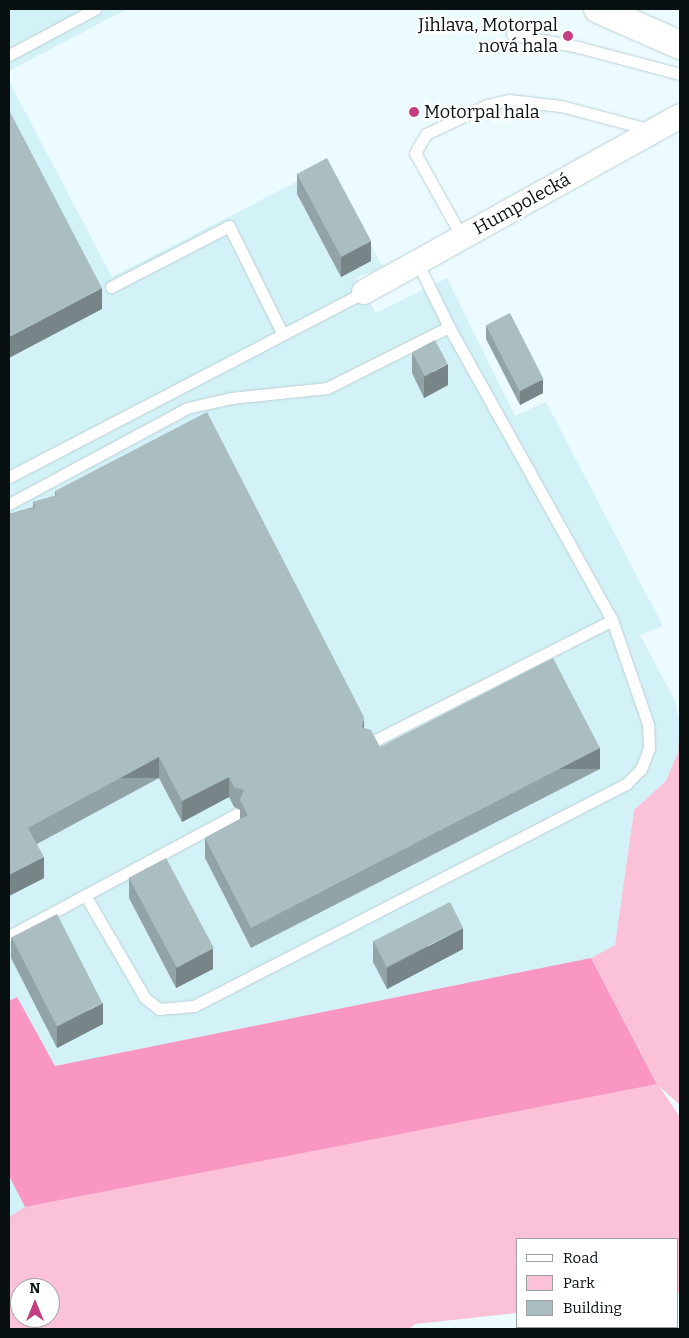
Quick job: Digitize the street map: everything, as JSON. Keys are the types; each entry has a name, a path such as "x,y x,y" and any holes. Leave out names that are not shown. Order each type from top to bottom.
{"main road":[{"path":"598,9 680,45"}],"street":[{"name":"Humpolecká","path":"364,292 680,116"}],"lane":[{"path":"9,56 95,9"},
{"path":"512,34 578,47 680,74"},
{"path":"462,237 415,153 426,134 487,105 509,100 561,106 656,131"},
{"path":"111,287 229,226 282,333"},
{"path":"85,895 145,998 159,1009 194,1006 626,784 641,769 649,748 648,724 612,620 449,327 417,262"},
{"path":"9,477 282,333 364,292"},
{"path":"9,504 187,408 231,398 327,388 449,327"},
{"path":"368,744 612,620"},
{"path":"9,936 237,814"}],"shaded area":[{"path":"9,9 127,9 9,71"},
{"path":"9,81 112,277 327,166 383,267 356,278 376,313 447,278 515,416 546,402 663,626 640,635 675,701 680,724 678,752 666,781 634,810 615,945 591,958 55,1067 17,998 9,1001"},
{"path":"591,958 657,1084 25,1207 9,1176 9,1001 17,997 55,1066"},
{"path":"9,1176 25,1207 9,1217"}],"green space":[{"path":"680,723 680,1105 659,1086 680,1117 680,1292 679,1238 516,1238 516,1313 415,1324 409,1329 9,1329 9,1217 25,1207 657,1083 591,958 615,945 634,810 666,781 678,752"}],"building":[{"path":"9,110 102,288 9,337"},
{"path":"327,158 371,241 341,257 297,174"},
{"path":"510,313 544,379 520,391 486,325"},
{"path":"435,340 448,364 425,376 412,352"},
{"path":"207,412 364,717 362,727 371,730 380,747 553,658 600,748 251,928 205,838 248,815 240,800 244,790 234,787 229,777 182,801 159,757 28,828 44,857 9,875 9,514 36,507 33,502 57,495 55,491"},
{"path":"166,858 214,948 177,968 129,878"},
{"path":"450,902 463,928 387,967 373,941"},
{"path":"57,914 102,1003 57,1026 12,937"},
{"path":"618,1328 639,1328 639,1329"}],"place":[{"name":"Jihlava, Motorpal nová hala","path":"568,36"},
{"name":"Motorpal hala","path":"414,112"}]}
